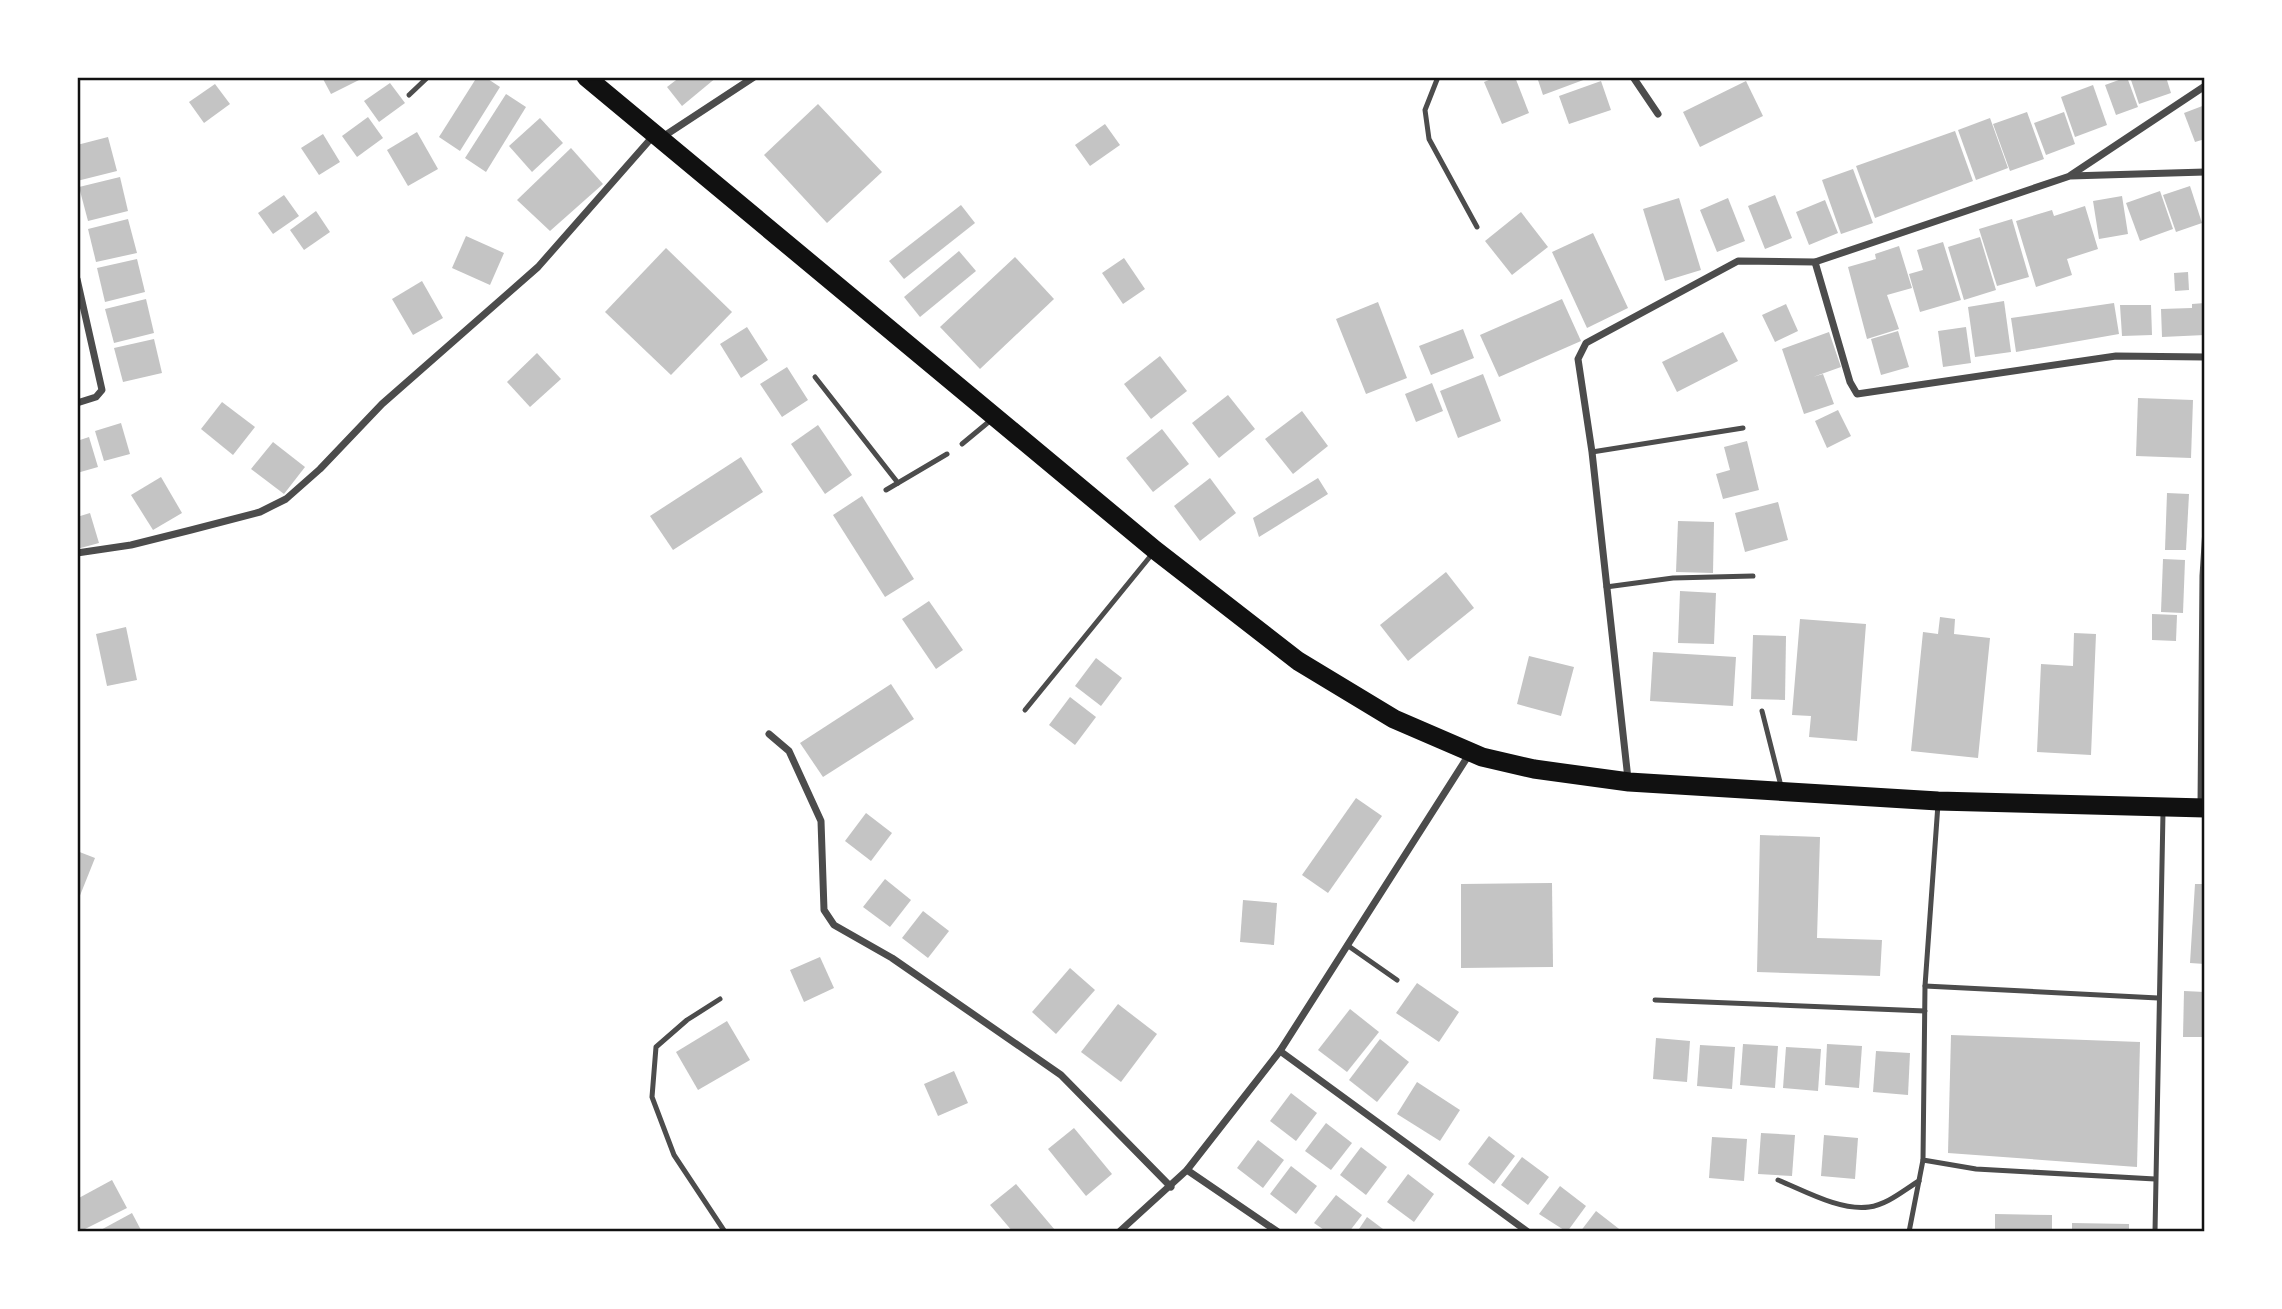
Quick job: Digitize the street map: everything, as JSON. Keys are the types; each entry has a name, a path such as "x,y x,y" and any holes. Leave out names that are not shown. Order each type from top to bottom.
{"highway":[{"path":"586,77 1155,550 1326,681 1394,719 1471,752 1534,769 1629,782 1938,801 2202,808"}],"street":[{"path":"77,553 131,545 191,530 260,512 286,499 320,469 382,404 538,267 658,136 754,77"},
{"path":"1633,77 1658,114"},
{"path":"1629,782 1592,452 1578,359 1586,343 1738,261 1815,262 2070,176 2205,86"},
{"path":"2070,176 2205,172"},
{"path":"1815,262 1850,382 1857,394 2116,356 2205,357"},
{"path":"77,279 102,390 96,397 77,402"},
{"path":"769,734 789,751 821,821 824,910 834,925 903,965 1061,1075 1171,1187"},
{"path":"1119,1232 1187,1170 1280,1051 1471,752"},
{"path":"1280,1051 1528,1232"},
{"path":"1187,1170 1278,1232"}],"lane":[{"path":"409,95 428,77"},
{"path":"1438,77 1425,110 1429,139 1477,227"},
{"path":"815,377 898,483"},
{"path":"962,444 994,418"},
{"path":"1592,452 1742,428"},
{"path":"886,490 947,454"},
{"path":"2202,808 2205,529"},
{"path":"1025,710 1155,550"},
{"path":"1606,587 1673,578 1753,576"},
{"path":"1762,711 1782,791"},
{"path":"1909,1232 1923,1160 1925,986 1938,801"},
{"path":"2155,1232 2163,808"},
{"path":"1348,945 1396,980"},
{"path":"1925,986 2158,998"},
{"path":"720,999 687,1020 656,1047 652,1097 674,1155 725,1232"},
{"path":"1656,1000 1925,1011"},
{"path":"1923,1160 1976,1169 2155,1178"},
{"path":"1778,1180 1836,1203 1869,1207 1887,1201 1919,1181"}],"building":[{"path":"322,77 365,77 331,94"},
{"path":"477,77 485,77 500,87 460,151 439,137"},
{"path":"680,77 717,77 682,106 667,87"},
{"path":"1496,77 1515,77 1529,113 1502,124 1484,82"},
{"path":"1537,77 1585,77 1586,79 1543,95"},
{"path":"2127,77 2138,107 2116,115 2105,85"},
{"path":"2130,77 2166,77 2171,93 2139,104"},
{"path":"1601,81 1611,110 1569,124 1559,96"},
{"path":"1746,81 1763,116 1700,147 1683,112"},
{"path":"390,83 405,103 379,122 364,101"},
{"path":"215,84 230,104 204,123 189,102"},
{"path":"2093,85 2107,125 2075,137 2061,97"},
{"path":"506,94 526,107 486,172 465,158"},
{"path":"818,104 882,172 827,223 764,155"},
{"path":"2205,105 2205,139 2195,142 2184,113"},
{"path":"2027,112 2044,159 2010,171 1993,124"},
{"path":"2064,112 2075,144 2046,155 2034,123"},
{"path":"368,117 383,138 357,157 342,136"},
{"path":"540,118 563,143 532,172 509,146"},
{"path":"1990,118 2008,168 1976,180 1958,130"},
{"path":"1105,124 1120,145 1090,166 1075,145"},
{"path":"1955,131 1973,181 1875,218 1856,166"},
{"path":"417,132 438,169 408,186 387,150"},
{"path":"323,134 340,162 319,175 301,148"},
{"path":"108,137 117,171 77,181 77,145"},
{"path":"571,148 603,184 550,231 517,200"},
{"path":"1853,169 1873,223 1841,234 1822,180"},
{"path":"120,177 128,211 88,221 79,187"},
{"path":"2190,186 2202,223 2176,232 2163,195"},
{"path":"2160,191 2173,229 2140,241 2126,203"},
{"path":"284,195 299,216 273,234 258,213"},
{"path":"1775,195 1792,238 1765,249 1748,206"},
{"path":"2122,196 2128,234 2099,239 2093,201"},
{"path":"1679,198 1701,270 1665,281 1643,209"},
{"path":"1728,198 1745,241 1717,252 1700,210"},
{"path":"1825,200 1838,233 1809,245 1796,212"},
{"path":"961,205 975,223 904,279 889,261"},
{"path":"2085,206 2098,249 2067,259 2072,275 2036,287 2016,221 2052,210 2054,216"},
{"path":"316,211 330,232 304,250 290,230"},
{"path":"1521,212 1548,247 1512,275 1485,241"},
{"path":"128,219 137,253 96,262 88,229"},
{"path":"2012,219 2029,277 1997,286 1979,229"},
{"path":"1593,233 1628,308 1587,328 1552,252"},
{"path":"466,236 504,253 490,285 452,268"},
{"path":"1980,237 1996,290 1964,300 1948,247"},
{"path":"1943,242 1961,300 1920,312 1909,274 1923,270 1917,250"},
{"path":"1899,246 1912,288 1887,295 1899,329 1867,339 1848,267 1876,259 1875,254"},
{"path":"666,248 732,312 671,375 605,312"},
{"path":"959,251 976,271 920,317 904,297"},
{"path":"1015,257 1054,299 980,369 940,327"},
{"path":"1124,258 1145,289 1123,304 1102,273"},
{"path":"137,259 145,292 105,302 97,268"},
{"path":"2188,272 2189,290 2175,291 2174,273"},
{"path":"422,281 443,318 413,335 392,299"},
{"path":"146,299 154,333 114,343 105,309"},
{"path":"1562,299 1581,341 1499,377 1480,335"},
{"path":"2004,301 2011,352 1975,357 1968,307"},
{"path":"1378,302 1407,378 1366,394 1336,319"},
{"path":"2114,303 2119,334 2016,352 2011,318"},
{"path":"2205,303 2205,335 2162,337 2161,309 2192,308 2192,304"},
{"path":"1786,304 1798,331 1775,342 1762,315"},
{"path":"2120,305 2151,305 2152,335 2122,336"},
{"path":"747,327 768,360 741,378 720,344"},
{"path":"1966,327 1971,363 1943,367 1938,331"},
{"path":"1463,329 1474,358 1431,375 1419,346"},
{"path":"1898,331 1909,367 1881,375 1871,339"},
{"path":"1723,332 1738,361 1677,392 1662,362"},
{"path":"1829,332 1841,367 1813,377 1823,374 1834,404 1804,414 1782,349"},
{"path":"154,339 162,373 123,382 114,348"},
{"path":"537,353 561,379 530,407 507,382"},
{"path":"1160,356 1187,391 1151,419 1124,384"},
{"path":"787,367 808,400 782,417 760,384"},
{"path":"1483,374 1501,421 1458,438 1440,391"},
{"path":"1432,383 1443,411 1416,422 1405,394"},
{"path":"1228,395 1255,429 1219,458 1192,423"},
{"path":"2138,398 2193,400 2191,458 2136,456"},
{"path":"222,402 255,427 233,455 201,429"},
{"path":"1838,410 1851,436 1827,448 1815,421"},
{"path":"1302,411 1328,446 1293,474 1265,439"},
{"path":"121,423 130,454 104,461 95,431"},
{"path":"818,425 852,475 825,494 791,444"},
{"path":"1162,429 1189,464 1153,492 1126,458"},
{"path":"89,437 98,467 77,473 77,441"},
{"path":"1747,441 1759,490 1723,499 1716,474 1730,470 1724,447"},
{"path":"273,442 305,467 284,494 251,469"},
{"path":"741,457 763,492 673,550 650,516"},
{"path":"161,477 182,513 153,530 131,495"},
{"path":"1210,478 1236,513 1200,541 1174,506"},
{"path":"1318,478 1328,494 1259,537 1253,518"},
{"path":"2167,493 2189,494 2186,550 2165,550"},
{"path":"862,496 914,579 885,597 833,515"},
{"path":"1778,502 1788,540 1745,552 1735,513"},
{"path":"90,513 99,543 77,549 77,517"},
{"path":"1678,521 1714,522 1713,573 1676,572"},
{"path":"2163,559 2185,560 2183,613 2161,612"},
{"path":"1446,572 1474,608 1408,661 1380,625"},
{"path":"1680,591 1716,593 1714,644 1678,643"},
{"path":"929,601 963,650 936,669 902,619"},
{"path":"2152,614 2177,615 2176,641 2152,640"},
{"path":"1940,617 1955,619 1954,634 1990,638 1978,758 1911,751 1923,632 1938,634"},
{"path":"1800,619 1866,624 1857,741 1809,737 1811,716 1792,715"},
{"path":"126,627 137,680 107,686 96,634"},
{"path":"2074,633 2096,634 2091,755 2037,752 2041,664 2073,666"},
{"path":"1753,635 1786,636 1785,700 1751,699"},
{"path":"1653,652 1736,657 1733,706 1650,701"},
{"path":"1529,656 1574,667 1561,716 1517,704"},
{"path":"1096,658 1122,678 1101,706 1075,686"},
{"path":"891,684 914,719 823,777 800,743"},
{"path":"1070,697 1096,717 1075,745 1049,725"},
{"path":"1356,798 1382,816 1328,893 1302,875"},
{"path":"866,813 892,833 871,861 845,841"},
{"path":"1760,835 1820,837 1817,938 1882,940 1880,976 1757,972"},
{"path":"77,851 95,858 77,903"},
{"path":"885,879 911,900 890,927 863,907"},
{"path":"1552,883 1553,967 1461,968 1461,884"},
{"path":"2195,884 2205,884 2205,964 2190,963"},
{"path":"1243,900 1277,903 1274,945 1240,942"},
{"path":"923,911 949,931 928,958 902,938"},
{"path":"820,957 834,988 804,1002 790,970"},
{"path":"1070,968 1095,990 1056,1034 1032,1012"},
{"path":"1417,983 1459,1012 1439,1042 1396,1013"},
{"path":"2184,991 2205,992 2205,1037 2183,1037"},
{"path":"1118,1004 1157,1034 1121,1082 1081,1052"},
{"path":"1350,1009 1379,1032 1347,1072 1318,1050"},
{"path":"727,1021 750,1060 698,1090 676,1052"},
{"path":"1951,1035 2140,1042 2137,1167 1948,1153"},
{"path":"1656,1038 1690,1041 1687,1082 1653,1079"},
{"path":"1380,1039 1409,1062 1377,1102 1349,1080"},
{"path":"1743,1044 1778,1046 1775,1088 1740,1085"},
{"path":"1827,1044 1862,1046 1859,1088 1825,1085"},
{"path":"1700,1045 1735,1047 1732,1089 1697,1086"},
{"path":"1786,1047 1821,1049 1818,1091 1783,1088"},
{"path":"1876,1051 1910,1053 1908,1095 1873,1092"},
{"path":"954,1071 968,1103 938,1116 924,1084"},
{"path":"1417,1082 1460,1110 1440,1141 1397,1114"},
{"path":"1291,1093 1317,1113 1296,1141 1270,1121"},
{"path":"1326,1123 1352,1143 1331,1170 1305,1151"},
{"path":"1074,1128 1112,1174 1086,1196 1048,1149"},
{"path":"1761,1133 1795,1135 1792,1176 1758,1174"},
{"path":"1824,1135 1858,1138 1855,1179 1821,1176"},
{"path":"1489,1136 1515,1156 1494,1184 1468,1164"},
{"path":"1712,1137 1747,1139 1744,1181 1709,1178"},
{"path":"1258,1140 1284,1160 1263,1188 1237,1168"},
{"path":"1361,1147 1387,1167 1366,1195 1340,1175"},
{"path":"1522,1157 1549,1177 1528,1205 1501,1185"},
{"path":"1291,1166 1317,1186 1296,1214 1270,1194"},
{"path":"1408,1174 1434,1194 1414,1222 1387,1202"},
{"path":"112,1180 127,1208 79,1232 77,1199"},
{"path":"1016,1184 1055,1230 1053,1232 1013,1232 990,1205"},
{"path":"1560,1186 1586,1206 1567,1232 1539,1214"},
{"path":"1336,1195 1362,1215 1349,1232 1327,1232 1314,1223"},
{"path":"1596,1211 1623,1232 1580,1232"},
{"path":"132,1213 142,1232 97,1232"},
{"path":"1995,1214 2052,1215 2052,1232 1995,1232"},
{"path":"1367,1217 1387,1232 1357,1232"},
{"path":"2072,1223 2129,1224 2129,1232 2072,1232"}]}
